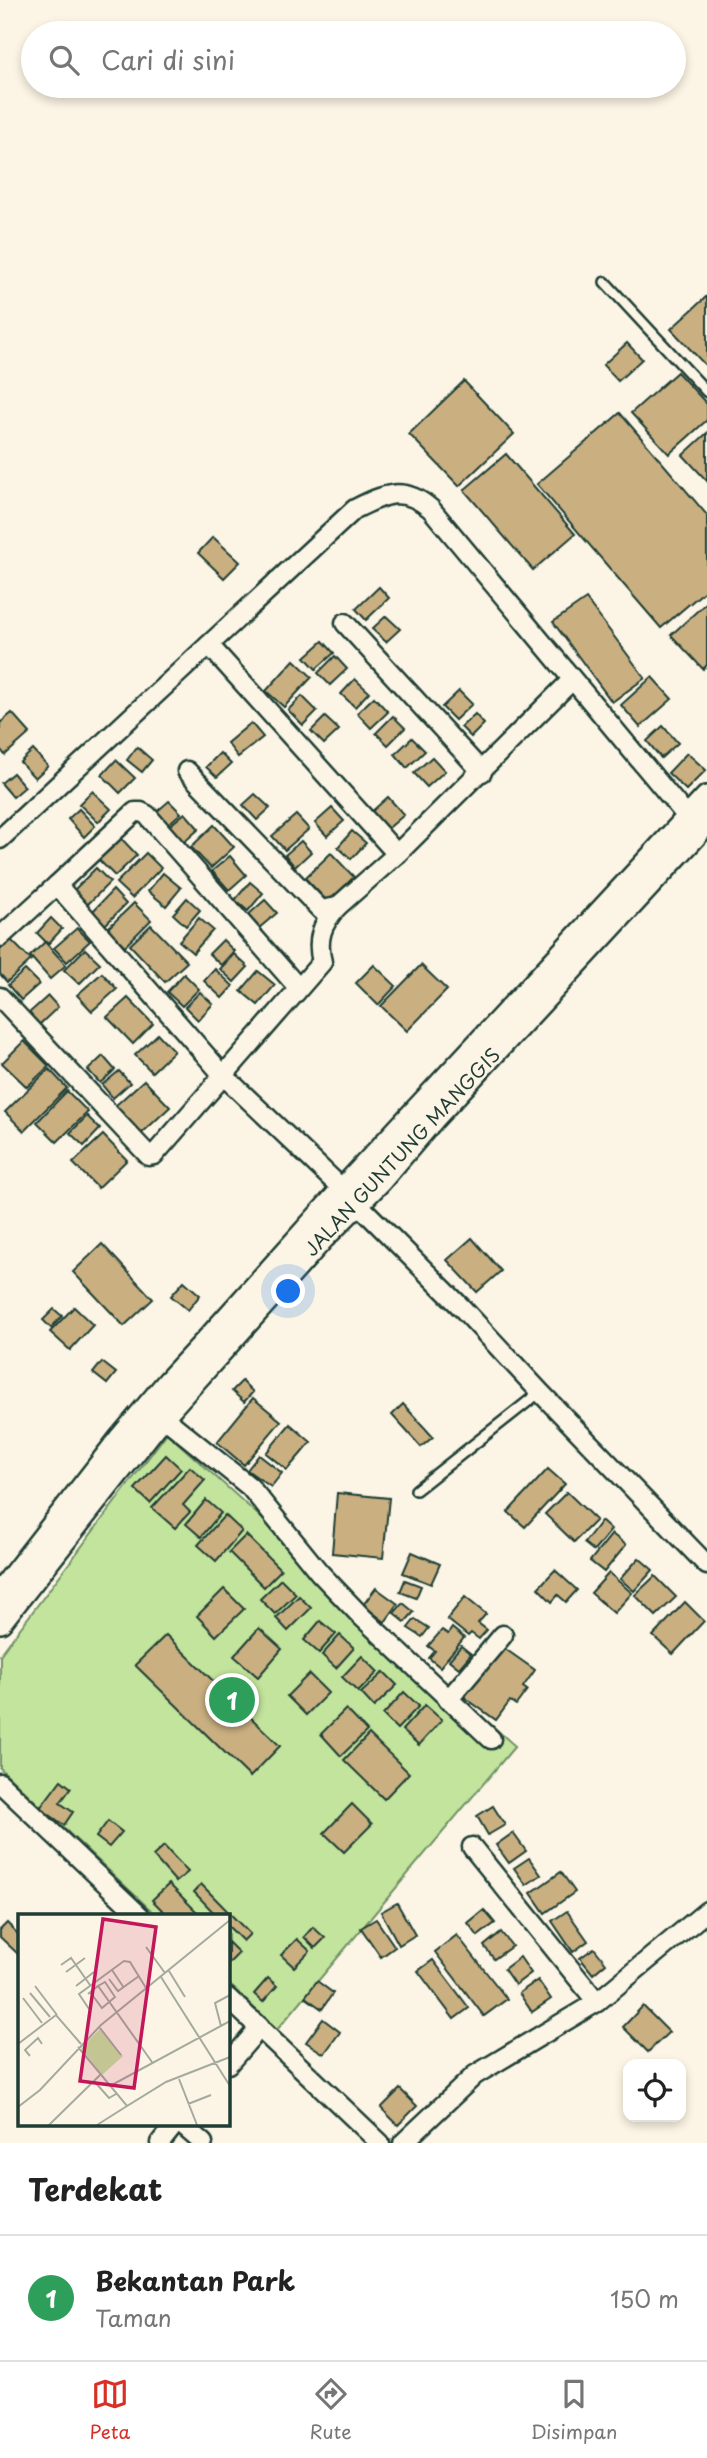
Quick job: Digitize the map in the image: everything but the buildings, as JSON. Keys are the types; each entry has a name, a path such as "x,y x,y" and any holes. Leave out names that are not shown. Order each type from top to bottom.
{"street":[{"path":"0,839 355,509 378,498 400,494 418,497 431,509 572,680 697,820"},
{"path":"345,624 482,772"},
{"path":"209,645 397,854"},
{"path":"0,997 148,1155 154,1154 323,962 320,936 326,919 482,772 572,680"},
{"path":"187,771 321,910 337,907"},
{"name":"JALAN GUNTUNG MANGGIS","path":"0,1621 170,1381 350,1197 697,820 707,798"},
{"path":"0,937 135,812 141,811 289,976 295,984 296,992"},
{"path":"57,885 223,1075 463,1309 707,1565"},
{"name":"JALAN GUNTUNG MANGGIS","path":"0,1594 104,1474 162,1416 323,1237 350,1197"},
{"path":"162,1416 250,1487 319,1572 361,1616 491,1739"},
{"path":"448,1700 503,1634"},
{"path":"0,1783 137,1914"},
{"path":"0,1791 137,1914"},
{"path":"472,1847 597,2002"},
{"path":"403,2143 475,2075 597,2002 707,1912"},
{"path":"229,1999 380,2143"},
{"path":"229,2063 260,2027"},
{"path":"160,2143 173,2126"},
{"path":"183,2126 203,2143"}],"lane":[{"path":"605,282 707,391"},
{"path":"416,1490 540,1392"}],"green space":[{"path":"167,1433 515,1746 277,2030 229,1984 229,1914 155,1914 0,1768 0,1655"}],"place":[{"name":"Bekantan Park","path":"232,1700"}]}
